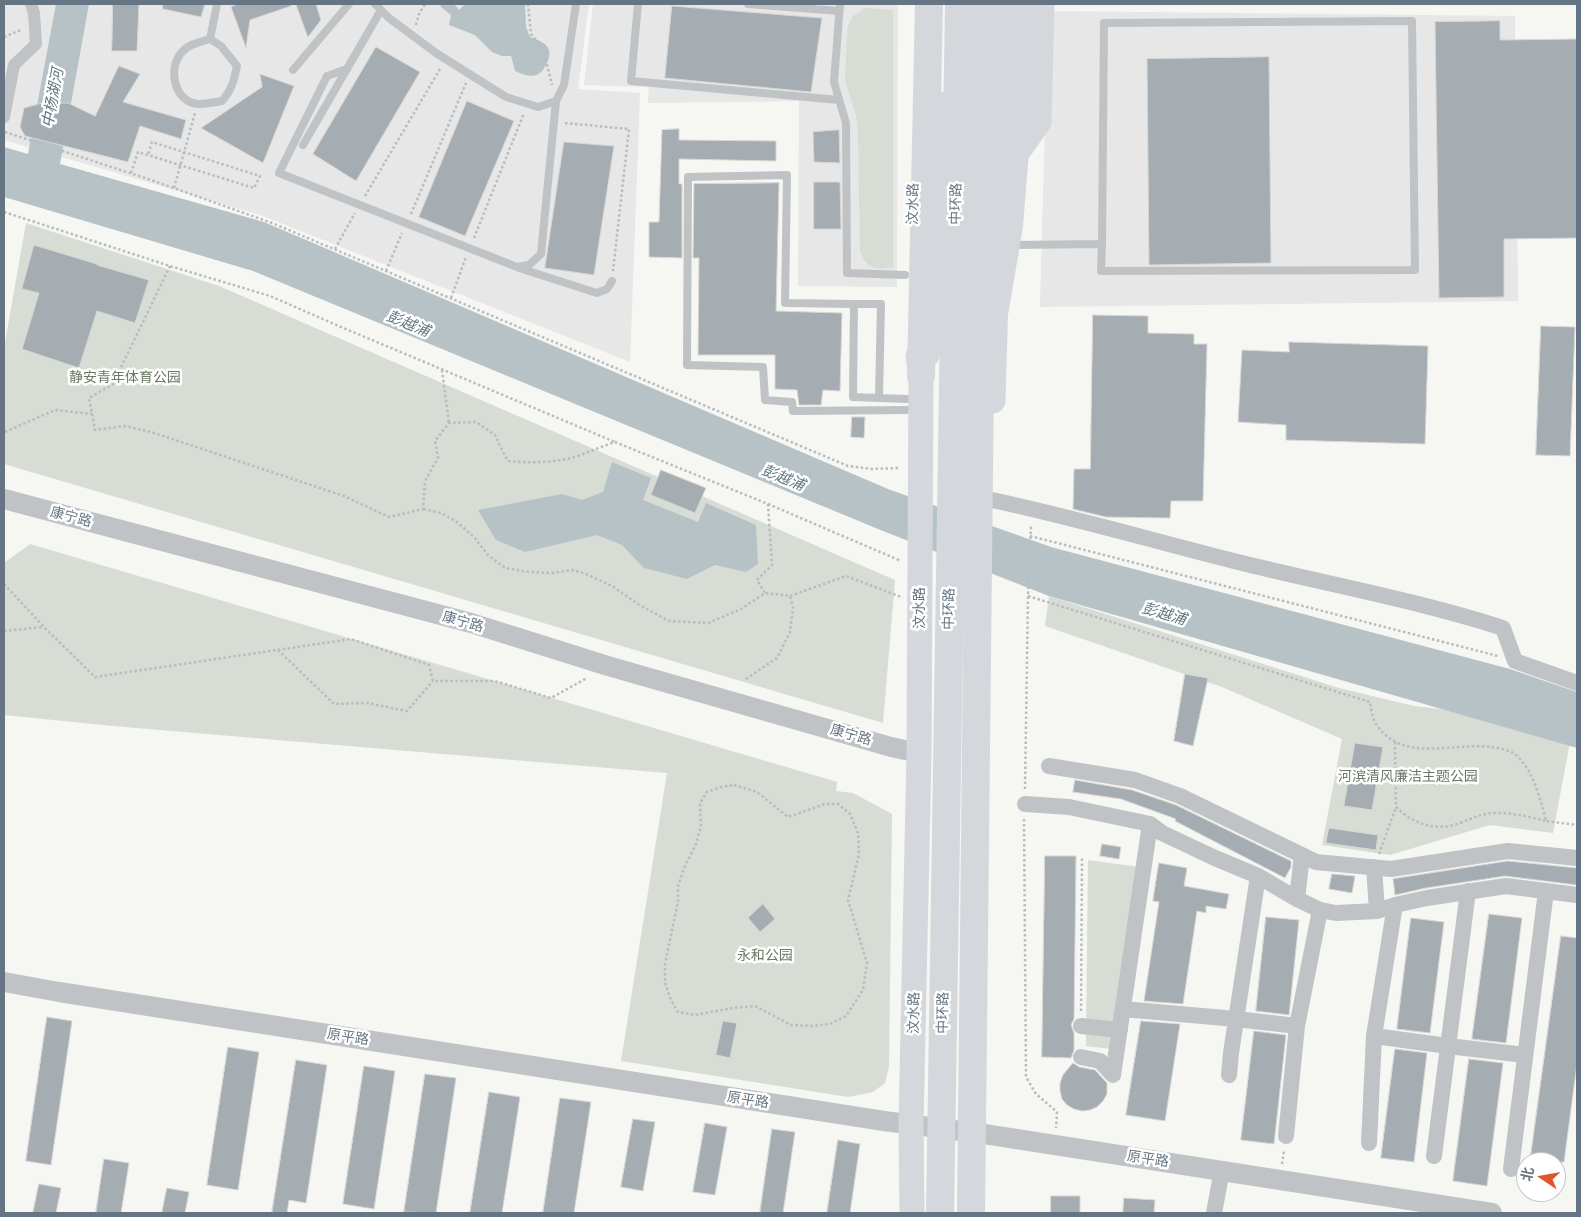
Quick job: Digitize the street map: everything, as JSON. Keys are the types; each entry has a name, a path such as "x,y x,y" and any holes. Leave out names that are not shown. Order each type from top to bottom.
{"highway":[{"path":"921,376 933,148 929,4"},
{"name":"中环路","path":"940,1213 959,4"},
{"name":"中环路","path":"971,1213 984,4"},
{"path":"980,399 1009,226 1022,61 1023,4"}],"main road":[{"name":"汶水路","path":"912,1213 911,1125 919,753 910,594 914,477 921,376 911,306 916,4"},
{"path":"941,4 933,148 964,199"},
{"path":"967,4 964,199 979,499"},
{"path":"962,1213 965,1131 973,602 979,499 973,337 978,4"},
{"path":"984,1213 965,1131 966,885 973,602 979,499 994,376 1002,4"},
{"path":"998,179 1039,122 1042,4"},
{"path":"973,337 994,376"},
{"path":"947,1213 965,1131 988,819 973,602"},
{"path":"966,885 988,819"}],"street":[{"path":"4,117 14,65 36,44 34,13 31,4"},
{"name":"康宁路","path":"4,499 471,623 608,666 919,753"},
{"path":"979,499 1132,534 1465,616 1503,628 1515,661 1577,684"},
{"path":"1049,766 1135,780 1180,796 1316,862 1391,869 1508,851 1577,858"},
{"path":"1025,804 1069,807 1150,824 1162,833 1258,876 1297,899 1320,910 1336,913 1377,911 1428,898 1506,886 1577,895"},
{"path":"1081,1057 1100,1061 1113,1075 1150,824"},
{"path":"1297,899 1302,855"},
{"path":"1374,867 1377,911"},
{"path":"1230,1075 1236,1019 1258,876"},
{"path":"1511,1169 1546,891"},
{"path":"1434,1156 1468,892"},
{"path":"1369,1143 1374,1036 1395,905"},
{"path":"1286,1136 1297,1026 1320,910"},
{"name":"原平路","path":"4,982 911,1125 1054,1144 1280,1179 1399,1206 1492,1213"},
{"path":"1123,1009 1297,1026"},
{"path":"1081,1026 1120,1030"},
{"path":"1374,1036 1525,1055"},
{"path":"1214,1213 1222,1170"}],"lane":[{"path":"210,39 217,4"},
{"path":"293,70 349,4"},
{"path":"375,4 389,18 445,59 506,98 538,107 556,101"},
{"path":"517,267 530,265 541,254 556,101 564,85 576,4"},
{"path":"638,4 631,81 839,100"},
{"path":"748,4 839,7 834,82 846,123 847,273 905,275"},
{"path":"303,145 381,10"},
{"path":"1412,21 1415,270 1101,271 1102,244 1104,22 1412,21"},
{"path":"210,39 221,46 237,66 229,94 222,101 197,104 185,99 177,88 174,78 174,65 181,53 189,46 210,39"},
{"path":"347,69 327,76 279,173 517,267 597,293 607,289 612,281"},
{"path":"878,398 881,304 784,303 786,175 688,177 687,365 763,367 765,400 792,402 793,411 907,410"},
{"path":"997,246 1102,244"},
{"path":"854,304 853,397 906,399"}],"path":[{"path":"413,36 419,14 425,4"},
{"path":"528,4 531,34 543,49 556,101"},
{"path":"4,37 35,25"},
{"path":"334,249 445,59"},
{"path":"386,271 470,75"},
{"path":"174,188 197,104"},
{"path":"451,298 528,104"},
{"path":"554,122 629,129 612,281"},
{"path":"4,131 272,223 848,466 914,477"},
{"path":"130,173 138,152 254,188 260,176 152,142 148,155"},
{"path":"4,212 170,266 270,296 442,370 902,561"},
{"path":"170,266 113,384 89,398 95,430 125,426 151,432 344,496 389,517 423,509 440,514 457,522 475,538 488,555 505,568 529,572 573,570 586,574 612,586 638,604 669,621 708,623 741,609 765,593 790,596 846,576 910,594"},
{"path":"423,509 425,481 438,458 435,441 449,423 442,370"},
{"path":"5,432 55,410 92,414"},
{"path":"449,423 476,422 495,435 508,461 535,462 571,458 614,442"},
{"path":"765,593 757,580 772,565 768,504"},
{"path":"1054,1144 1057,1112 1036,1094 1026,1077 1025,804 1030,536 1515,661"},
{"path":"4,584 95,677 351,639 429,665 433,681"},
{"path":"746,679 777,658 790,632 793,608 790,596"},
{"path":"1028,596 1370,702 1375,723 1391,740 1407,747 1436,749 1482,746 1500,748 1513,753 1521,760 1531,776 1540,795 1546,821"},
{"path":"4,631 44,627"},
{"path":"278,650 334,704 366,703 407,712 433,681"},
{"path":"433,681 495,681 551,698 608,666"},
{"path":"1374,867 1396,807 1395,742"},
{"path":"734,785 757,792 788,817 825,804 838,804 850,814 858,834 859,854 848,900 867,962 863,990 846,1016 830,1024 812,1026 791,1025 754,1006 733,1008 695,1016 678,1012 665,983 665,964 678,901 678,886 701,826 700,803 707,792 734,785"},
{"path":"1396,807 1430,827 1458,824 1477,816 1497,813 1524,815 1546,821 1577,825"},
{"path":"1081,1026 1082,858"},
{"path":"1280,1179 1286,1136"}],"shaded area":[{"path":"4,4 589,4 578,89 640,93 630,362 263,216 4,140"},
{"path":"593,4 780,4 820,7 820,4 898,4 897,287 798,286 799,101 648,103 649,87 584,85"},
{"path":"1048,11 1515,16 1518,301 1040,307"}],"green space":[{"path":"865,8 893,10 893,267 887,268 876,268 868,264 860,250 858,130 856,116 845,79 848,26 853,16"},
{"name":"静安青年体育公园","path":"26,223 219,286 895,580 883,723 4,464 4,348"},
{"name":"永和公园","path":"30,544 837,782 836,791 853,793 892,814 889,1067 885,1083 873,1092 848,1097 621,1061 667,773 4,715 4,563"},
{"name":"河滨清风廉洁主题公园","path":"1049,596 1339,688 1414,706 1483,714 1570,742 1553,833 1490,825 1390,855 1322,845 1342,739 1222,687 1045,626"},
{"path":"1088,860 1139,867 1111,1049 1086,1046"}],"water":[{"path":"56,4 89,4 60,164 264,222 888,489 1051,547 1510,669 1577,692 1577,748 1049,596 883,531 253,271 4,197 4,147 28,154"},
{"path":"442,4 454,4 459,10 465,4 525,4 526,27 530,37 544,43 549,50 549,58 545,68 534,76 515,71 511,56 502,56 492,52 475,35 449,25 451,15 440,6"},
{"path":"612,462 651,478 643,500 698,522 706,503 756,525 758,564 746,572 715,565 687,579 644,568 622,545 597,535 525,552 496,540 478,510 562,494 582,500 603,492"}],"building":[{"path":"113,4 139,4 137,51 112,51"},
{"path":"163,4 205,4 201,17 163,9"},
{"path":"238,4 291,4 291,6 250,20 246,48 231,7"},
{"path":"296,4 316,4 321,20 308,37"},
{"path":"672,6 822,18 811,92 665,78"},
{"path":"1500,21 1500,40 1577,39 1577,238 1504,239 1504,297 1439,298 1435,22"},
{"path":"376,47 420,72 356,181 313,154"},
{"path":"1269,57 1271,263 1149,265 1147,59"},
{"path":"119,66 140,74 123,102 186,120 181,139 140,126 128,162 25,136 20,127 24,108 42,103 68,103 95,116"},
{"path":"260,74 294,86 263,163 201,128 262,87"},
{"path":"467,101 514,121 465,236 419,217"},
{"path":"679,129 679,140 776,141 776,161 679,159 679,184 682,184 682,258 649,257 649,222 659,222 662,130"},
{"path":"839,130 840,163 814,162 813,132"},
{"path":"564,142 614,146 594,275 545,268"},
{"path":"814,182 840,182 841,229 814,229"},
{"path":"779,183 776,311 842,313 840,391 823,390 821,405 799,405 797,390 775,389 775,355 698,355 699,258 693,258 694,184"},
{"path":"34,245 149,280 135,323 97,311 79,368 22,349 39,293 22,289"},
{"path":"1093,315 1148,316 1148,333 1194,334 1194,344 1207,344 1203,501 1171,501 1170,518 1106,517 1073,509 1074,469 1090,469"},
{"path":"1541,326 1575,327 1570,456 1536,455"},
{"path":"1289,342 1428,346 1425,444 1286,440 1286,425 1238,422 1242,350 1289,352"},
{"path":"852,417 865,417 864,438 851,437"},
{"path":"661,470 706,488 695,513 651,495"},
{"path":"1185,674 1208,678 1193,746 1174,741"},
{"path":"1355,743 1383,747 1372,810 1344,806"},
{"path":"1075,780 1132,790 1176,805 1291,861 1291,867 1285,878 1175,821 1176,819 1121,799 1073,792"},
{"path":"1329,828 1378,835 1376,850 1326,843"},
{"path":"1102,844 1121,847 1119,859 1100,856"},
{"path":"1045,856 1076,856 1074,1019 1071,1025 1074,1033 1074,1050 1071,1058 1042,1057"},
{"path":"1508,861 1577,868 1577,885 1505,876 1426,888 1395,895 1393,879"},
{"path":"1159,863 1187,868 1184,886 1229,894 1226,909 1206,906 1206,913 1197,911 1183,1004 1144,1001 1159,902 1153,901"},
{"path":"1332,874 1355,876 1352,893 1329,889"},
{"path":"763,904 775,919 760,932 748,918"},
{"path":"1489,914 1522,918 1506,1043 1472,1039"},
{"path":"1266,917 1299,920 1289,1015 1256,1011"},
{"path":"1411,918 1444,922 1430,1033 1397,1029"},
{"path":"1561,936 1577,938 1577,1064 1565,1152 1531,1152"},
{"path":"47,1017 72,1021 51,1165 26,1161"},
{"path":"723,1021 737,1023 730,1058 716,1055"},
{"path":"1141,1021 1180,1024 1165,1121 1126,1115"},
{"path":"1254,1031 1286,1035 1274,1144 1241,1140"},
{"path":"228,1047 259,1052 238,1190 207,1185"},
{"path":"1395,1049 1427,1053 1414,1162 1381,1158"},
{"path":"1469,1059 1503,1063 1487,1186 1453,1181"},
{"path":"296,1060 327,1065 306,1203 289,1200 287,1213 272,1213"},
{"path":"1073,1063 1079,1067 1095,1070 1107,1083 1107,1094 1097,1107 1082,1111 1067,1105 1062,1099 1060,1083 1063,1075"},
{"path":"364,1066 395,1071 374,1209 343,1204"},
{"path":"425,1074 456,1078 436,1213 404,1212"},
{"path":"489,1092 520,1097 502,1213 470,1213"},
{"path":"560,1098 591,1102 574,1213 543,1213"},
{"path":"633,1119 655,1122 643,1191 621,1187"},
{"path":"705,1123 727,1127 715,1195 693,1192"},
{"path":"772,1129 795,1132 783,1213 760,1213"},
{"path":"838,1140 860,1144 850,1213 827,1213"},
{"path":"104,1159 129,1163 121,1213 96,1213"},
{"path":"39,1184 61,1188 56,1213 33,1213"},
{"path":"167,1188 189,1192 185,1213 162,1213"},
{"path":"1051,1196 1080,1196 1080,1213 1051,1213"},
{"path":"1124,1198 1155,1200 1154,1213 1123,1213"}],"water label":[{"name":"中杨湖河","path":"53,98"},
{"name":"彭越浦","path":"408,324"},
{"name":"彭越浦","path":"783,478"},
{"name":"彭越浦","path":"1164,614"}]}
